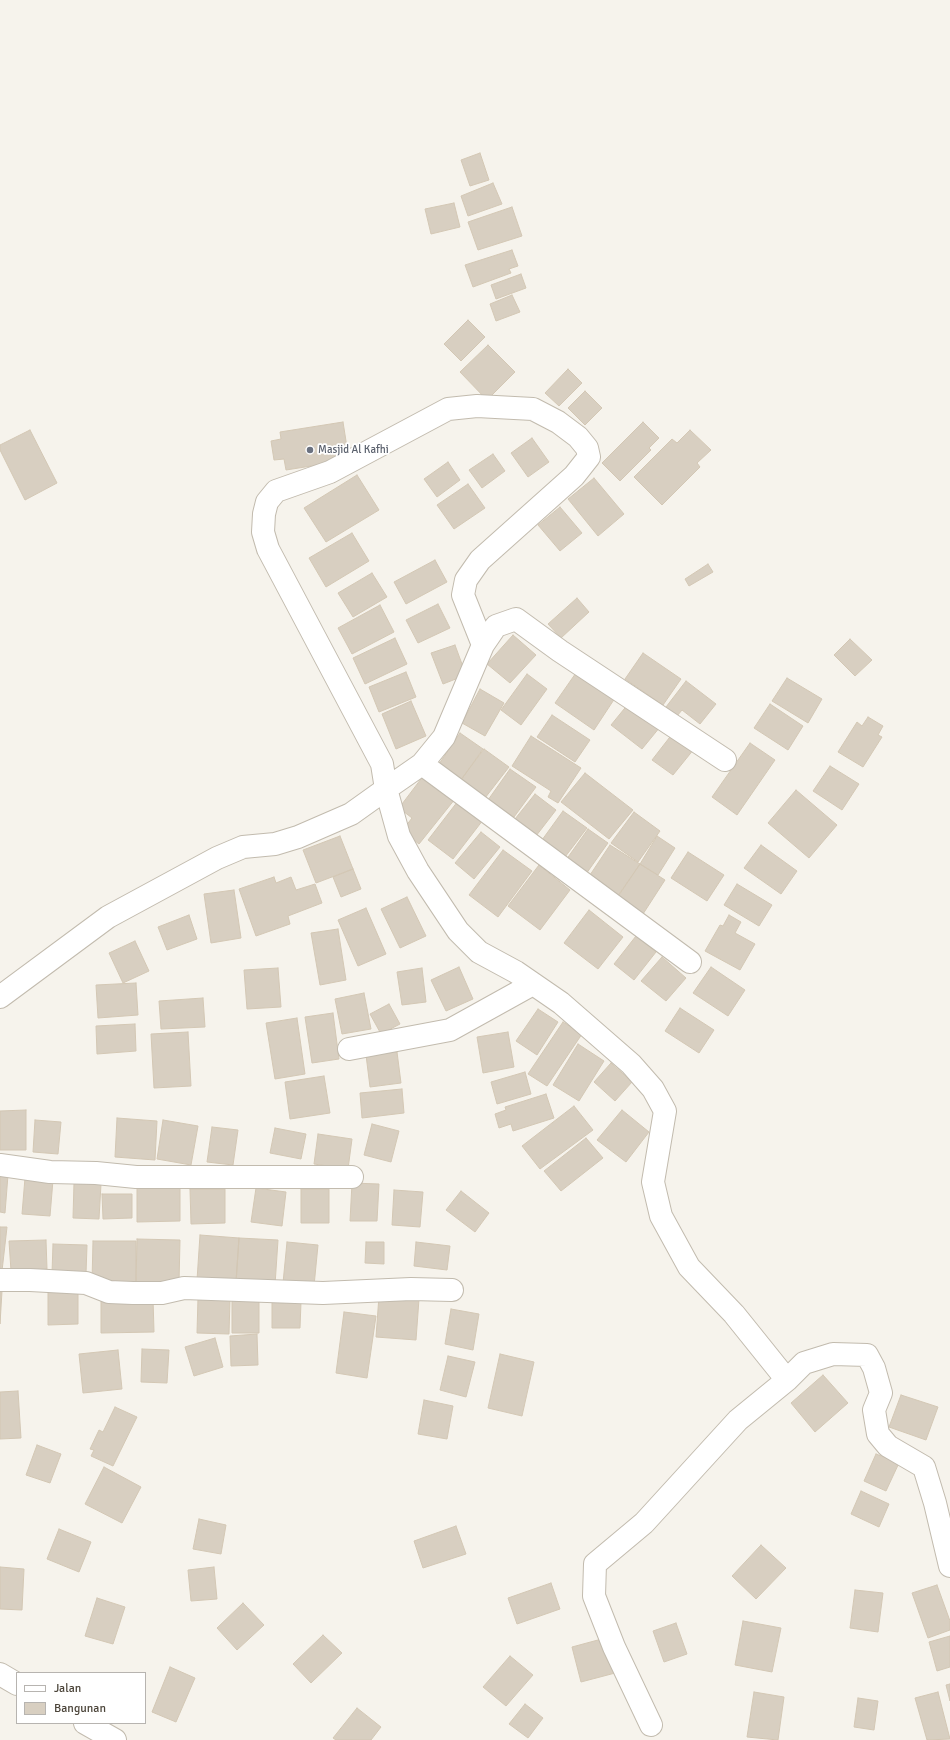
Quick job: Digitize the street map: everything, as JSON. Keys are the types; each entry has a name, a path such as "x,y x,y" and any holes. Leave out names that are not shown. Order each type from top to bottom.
{"street":[{"path":"484,645 463,595 466,580 480,560 574,476 589,457 587,448 578,437 558,422 533,409 477,406 448,409 330,472 276,491 267,502 264,514 264,532 268,550 382,764 386,789 399,836 418,871 458,931 479,952 516,972 561,1003 631,1064 653,1089 665,1111 654,1182 661,1216 689,1267 734,1314 787,1380"},
{"path":"0,997 108,917 218,858 243,847 275,844 298,837 351,814 422,764 444,737 484,645 496,626 516,619 560,651 725,760"},
{"path":"422,764 690,962"},
{"path":"349,1050 450,1030 533,984"},
{"path":"0,1165 50,1172 96,1173 136,1177 352,1177"},
{"path":"0,1280 30,1280 86,1284 109,1292 133,1293 162,1292 184,1288 323,1293 411,1289 452,1290"},
{"path":"651,1725 614,1647 594,1596 595,1564 644,1523 738,1420 787,1380 804,1363 833,1354 867,1355 874,1368 881,1393 874,1410 878,1434 888,1446 924,1467 935,1503 950,1566"},
{"path":"0,1674 16,1683"},
{"path":"87,1724 115,1740"}],"building":[{"path":"480,153 489,180 470,186 461,160"},
{"path":"493,183 502,204 468,216 461,196"},
{"path":"454,203 460,227 431,234 425,209"},
{"path":"512,207 522,236 478,250 468,222"},
{"path":"512,250 518,266 509,269 511,273 473,287 465,265"},
{"path":"521,274 526,288 496,299 491,285"},
{"path":"512,295 520,312 496,321 490,304"},
{"path":"468,320 485,337 461,361 444,344"},
{"path":"488,345 515,372 487,400 460,372"},
{"path":"568,369 582,383 559,406 545,393"},
{"path":"585,391 602,408 585,425 568,408"},
{"name":"Masjid Al Kafhi","path":"343,422 349,460 286,470 284,459 274,460 271,441 281,439 280,432"},
{"path":"643,422 659,438 649,448 651,450 620,481 602,463"},
{"path":"30,430 57,483 25,500 0,450 0,445"},
{"path":"690,430 711,450 697,463 700,467 662,505 634,477 672,439 677,443"},
{"path":"532,438 549,462 528,477 511,453"},
{"path":"493,454 505,471 482,488 469,470"},
{"path":"448,462 460,480 437,497 424,479"},
{"path":"357,475 379,510 326,542 304,508"},
{"path":"594,478 624,514 598,536 568,499"},
{"path":"468,484 485,508 454,529 437,505"},
{"path":"560,507 582,533 560,551 538,525"},
{"path":"352,533 369,561 326,587 309,558"},
{"path":"435,560 447,582 406,604 394,582"},
{"path":"708,564 713,572 689,586 685,579"},
{"path":"372,573 387,597 353,617 338,593"},
{"path":"577,598 589,612 561,638 548,624"},
{"path":"438,604 450,628 418,643 406,620"},
{"path":"380,605 394,632 352,654 338,628"},
{"path":"513,635 536,655 510,683 487,664"},
{"path":"395,638 407,664 365,684 353,658"},
{"path":"850,639 872,660 855,676 834,655"},
{"path":"455,645 466,675 443,684 431,653"},
{"path":"643,653 681,679 663,705 625,679"},
{"path":"578,670 617,695 594,730 555,703"},
{"path":"406,672 416,697 379,712 369,687"},
{"path":"527,674 547,689 521,725 501,710"},
{"path":"787,678 822,699 808,723 772,701"},
{"path":"686,681 716,704 700,724 682,710 677,716 666,707"},
{"path":"480,689 504,703 485,736 462,723"},
{"path":"411,701 426,736 396,749 382,714"},
{"path":"629,703 660,727 642,749 611,725"},
{"path":"770,704 803,726 788,750 754,728"},
{"path":"552,715 590,740 575,762 537,737"},
{"path":"868,717 883,726 878,735 882,737 863,767 838,752 857,722 862,726"},
{"path":"460,733 483,749 461,780 439,764"},
{"path":"673,733 694,749 673,775 652,760"},
{"path":"531,736 581,768 558,803 548,797 551,791 512,766"},
{"path":"750,743 775,760 737,815 712,797"},
{"path":"484,749 509,767 485,798 460,781"},
{"path":"830,766 859,784 842,810 813,791"},
{"path":"510,769 536,787 514,817 488,800"},
{"path":"585,773 633,810 609,839 561,802"},
{"path":"424,775 455,799 419,844 402,831 412,818 399,808"},
{"path":"796,790 837,825 809,858 768,823"},
{"path":"535,794 556,810 536,836 515,819"},
{"path":"458,801 483,820 453,859 428,840"},
{"path":"563,811 587,828 565,857 542,840"},
{"path":"634,812 660,831 638,862 611,843"},
{"path":"588,829 608,843 586,874 566,860"},
{"path":"481,832 500,847 474,879 455,863"},
{"path":"340,836 353,869 316,883 303,850"},
{"path":"657,836 675,848 658,875 640,864"},
{"path":"610,845 640,864 615,900 586,881"},
{"path":"761,845 797,871 781,894 744,868"},
{"path":"503,850 532,871 498,917 469,895"},
{"path":"688,852 724,875 707,901 671,878"},
{"path":"640,864 665,880 643,914 617,898"},
{"path":"539,865 570,890 540,930 508,906"},
{"path":"353,869 361,889 341,897 333,877"},
{"path":"274,877 276,883 291,877 296,890 315,884 322,903 288,916 290,924 256,936 239,889"},
{"path":"737,884 772,905 759,926 724,905"},
{"path":"234,890 241,938 211,943 204,894"},
{"path":"407,897 426,936 400,948 381,909"},
{"path":"366,908 386,954 358,966 338,920"},
{"path":"589,910 623,937 598,969 564,943"},
{"path":"189,915 197,939 167,950 158,927"},
{"path":"729,915 741,922 735,933 755,944 740,970 705,951 720,925 723,926"},
{"path":"338,929 346,980 320,985 311,933"},
{"path":"636,936 656,952 634,980 614,964"},
{"path":"135,941 149,971 123,983 109,953"},
{"path":"662,957 686,978 666,1001 641,981"},
{"path":"459,967 473,999 446,1011 431,980"},
{"path":"711,967 745,990 728,1016 693,993"},
{"path":"278,968 281,1007 247,1009 244,970"},
{"path":"422,968 426,1002 402,1005 397,972"},
{"path":"136,983 138,1015 98,1018 96,985"},
{"path":"364,993 371,1029 342,1034 335,999"},
{"path":"203,998 205,1027 161,1029 159,1001"},
{"path":"389,1004 400,1024 381,1034 370,1014"},
{"path":"680,1008 714,1030 699,1053 665,1031"},
{"path":"538,1009 558,1022 537,1055 516,1041"},
{"path":"333,1013 339,1059 312,1063 305,1017"},
{"path":"297,1018 305,1074 275,1079 266,1023"},
{"path":"563,1022 582,1034 547,1086 528,1074"},
{"path":"135,1024 136,1051 97,1054 96,1026"},
{"path":"188,1032 191,1086 154,1088 151,1034"},
{"path":"508,1032 514,1067 483,1073 477,1037"},
{"path":"578,1044 604,1061 579,1101 553,1085"},
{"path":"397,1052 401,1083 370,1087 366,1055"},
{"path":"611,1063 632,1082 615,1101 594,1082"},
{"path":"525,1072 531,1094 497,1104 491,1082"},
{"path":"324,1076 330,1113 290,1119 285,1082"},
{"path":"402,1089 404,1113 362,1118 360,1093"},
{"path":"546,1094 554,1118 513,1131 511,1124 499,1128 495,1114 506,1110 505,1107"},
{"path":"574,1106 593,1130 540,1169 522,1146"},
{"path":"26,1110 26,1150 0,1150 0,1111"},
{"path":"622,1110 649,1132 626,1162 597,1140"},
{"path":"117,1118 157,1121 155,1160 115,1157"},
{"path":"35,1120 61,1122 58,1154 33,1152"},
{"path":"163,1120 198,1126 191,1165 157,1159"},
{"path":"372,1124 399,1131 391,1162 364,1155"},
{"path":"212,1127 238,1130 233,1165 207,1162"},
{"path":"275,1128 306,1134 301,1159 270,1153"},
{"path":"318,1134 352,1139 348,1169 314,1164"},
{"path":"586,1138 603,1158 561,1191 544,1171"},
{"path":"0,1175 8,1175 5,1213 0,1212"},
{"path":"25,1178 53,1180 50,1216 22,1214"},
{"path":"74,1183 101,1184 99,1219 73,1218"},
{"path":"180,1183 180,1221 137,1222 137,1184"},
{"path":"352,1183 379,1184 377,1221 350,1221"},
{"path":"256,1188 286,1192 282,1226 251,1222"},
{"path":"190,1189 225,1189 225,1223 191,1224"},
{"path":"301,1189 329,1189 329,1223 301,1223"},
{"path":"394,1190 423,1192 420,1227 392,1225"},
{"path":"461,1191 489,1213 475,1232 446,1210"},
{"path":"102,1194 132,1194 132,1218 103,1219"},
{"path":"0,1227 7,1227 2,1271 0,1271"},
{"path":"200,1235 239,1238 236,1282 197,1280"},
{"path":"239,1238 278,1240 275,1285 236,1282"},
{"path":"137,1239 180,1240 179,1283 136,1282"},
{"path":"46,1240 47,1269 11,1271 9,1241"},
{"path":"93,1241 136,1241 136,1282 92,1282"},
{"path":"287,1242 318,1245 314,1286 283,1283"},
{"path":"366,1242 384,1242 384,1264 365,1263"},
{"path":"416,1242 450,1246 447,1270 414,1266"},
{"path":"53,1244 87,1245 86,1274 52,1273"},
{"path":"78,1290 78,1324 48,1325 48,1291"},
{"path":"0,1291 2,1291 0,1324"},
{"path":"379,1296 419,1299 416,1340 376,1337"},
{"path":"153,1298 154,1332 101,1333 101,1299"},
{"path":"198,1298 230,1299 229,1334 197,1333"},
{"path":"232,1300 259,1300 259,1333 232,1333"},
{"path":"272,1301 301,1302 300,1328 272,1328"},
{"path":"451,1309 479,1314 473,1350 445,1344"},
{"path":"344,1312 376,1316 367,1378 336,1373"},
{"path":"257,1334 258,1365 231,1366 230,1336"},
{"path":"215,1338 223,1367 194,1376 185,1347"},
{"path":"142,1349 169,1350 167,1383 141,1382"},
{"path":"118,1350 122,1389 83,1393 79,1354"},
{"path":"500,1354 534,1362 522,1416 488,1408"},
{"path":"448,1356 475,1362 466,1397 440,1390"},
{"path":"823,1375 848,1403 815,1432 791,1403"},
{"path":"18,1391 21,1438 0,1439 0,1392"},
{"path":"901,1395 938,1407 926,1440 889,1427"},
{"path":"424,1400 453,1406 447,1439 418,1434"},
{"path":"115,1407 137,1417 113,1466 91,1456 94,1450 90,1449 99,1430 103,1432"},
{"path":"37,1445 61,1454 50,1483 26,1475"},
{"path":"876,1454 899,1463 886,1491 864,1481"},
{"path":"104,1467 141,1487 122,1523 85,1504"},
{"path":"861,1491 889,1504 879,1527 851,1514"},
{"path":"199,1519 226,1525 221,1554 193,1549"},
{"path":"456,1526 466,1554 423,1568 414,1541"},
{"path":"59,1529 91,1542 79,1572 47,1559"},
{"path":"761,1545 786,1568 756,1599 732,1576"},
{"path":"0,1567 24,1569 22,1610 0,1609"},
{"path":"214,1567 217,1599 191,1601 188,1570"},
{"path":"551,1583 560,1609 517,1624 508,1598"},
{"path":"937,1585 950,1621 950,1630 928,1638 912,1593"},
{"path":"855,1590 883,1593 878,1632 850,1628"},
{"path":"97,1598 125,1607 113,1644 85,1636"},
{"path":"243,1603 264,1625 237,1650 217,1628"},
{"path":"743,1621 781,1628 772,1672 735,1665"},
{"path":"676,1623 687,1654 664,1662 653,1631"},
{"path":"323,1635 342,1653 311,1683 293,1664"},
{"path":"950,1636 950,1667 937,1671 929,1642"},
{"path":"609,1637 619,1672 581,1682 572,1647"},
{"path":"510,1656 533,1675 506,1706 483,1687"},
{"path":"170,1667 195,1678 176,1722 152,1712"},
{"path":"950,1684 950,1701 946,1685"},
{"path":"754,1692 784,1697 778,1740 747,1737"},
{"path":"938,1692 950,1739 927,1740 915,1698"},
{"path":"858,1698 878,1701 874,1730 854,1727"},
{"path":"525,1704 543,1718 528,1738 509,1724"},
{"path":"357,1708 381,1727 371,1740 336,1740 333,1738"}],"place":[{"name":"Masjid Al Kafhi","path":"310,450"}]}
